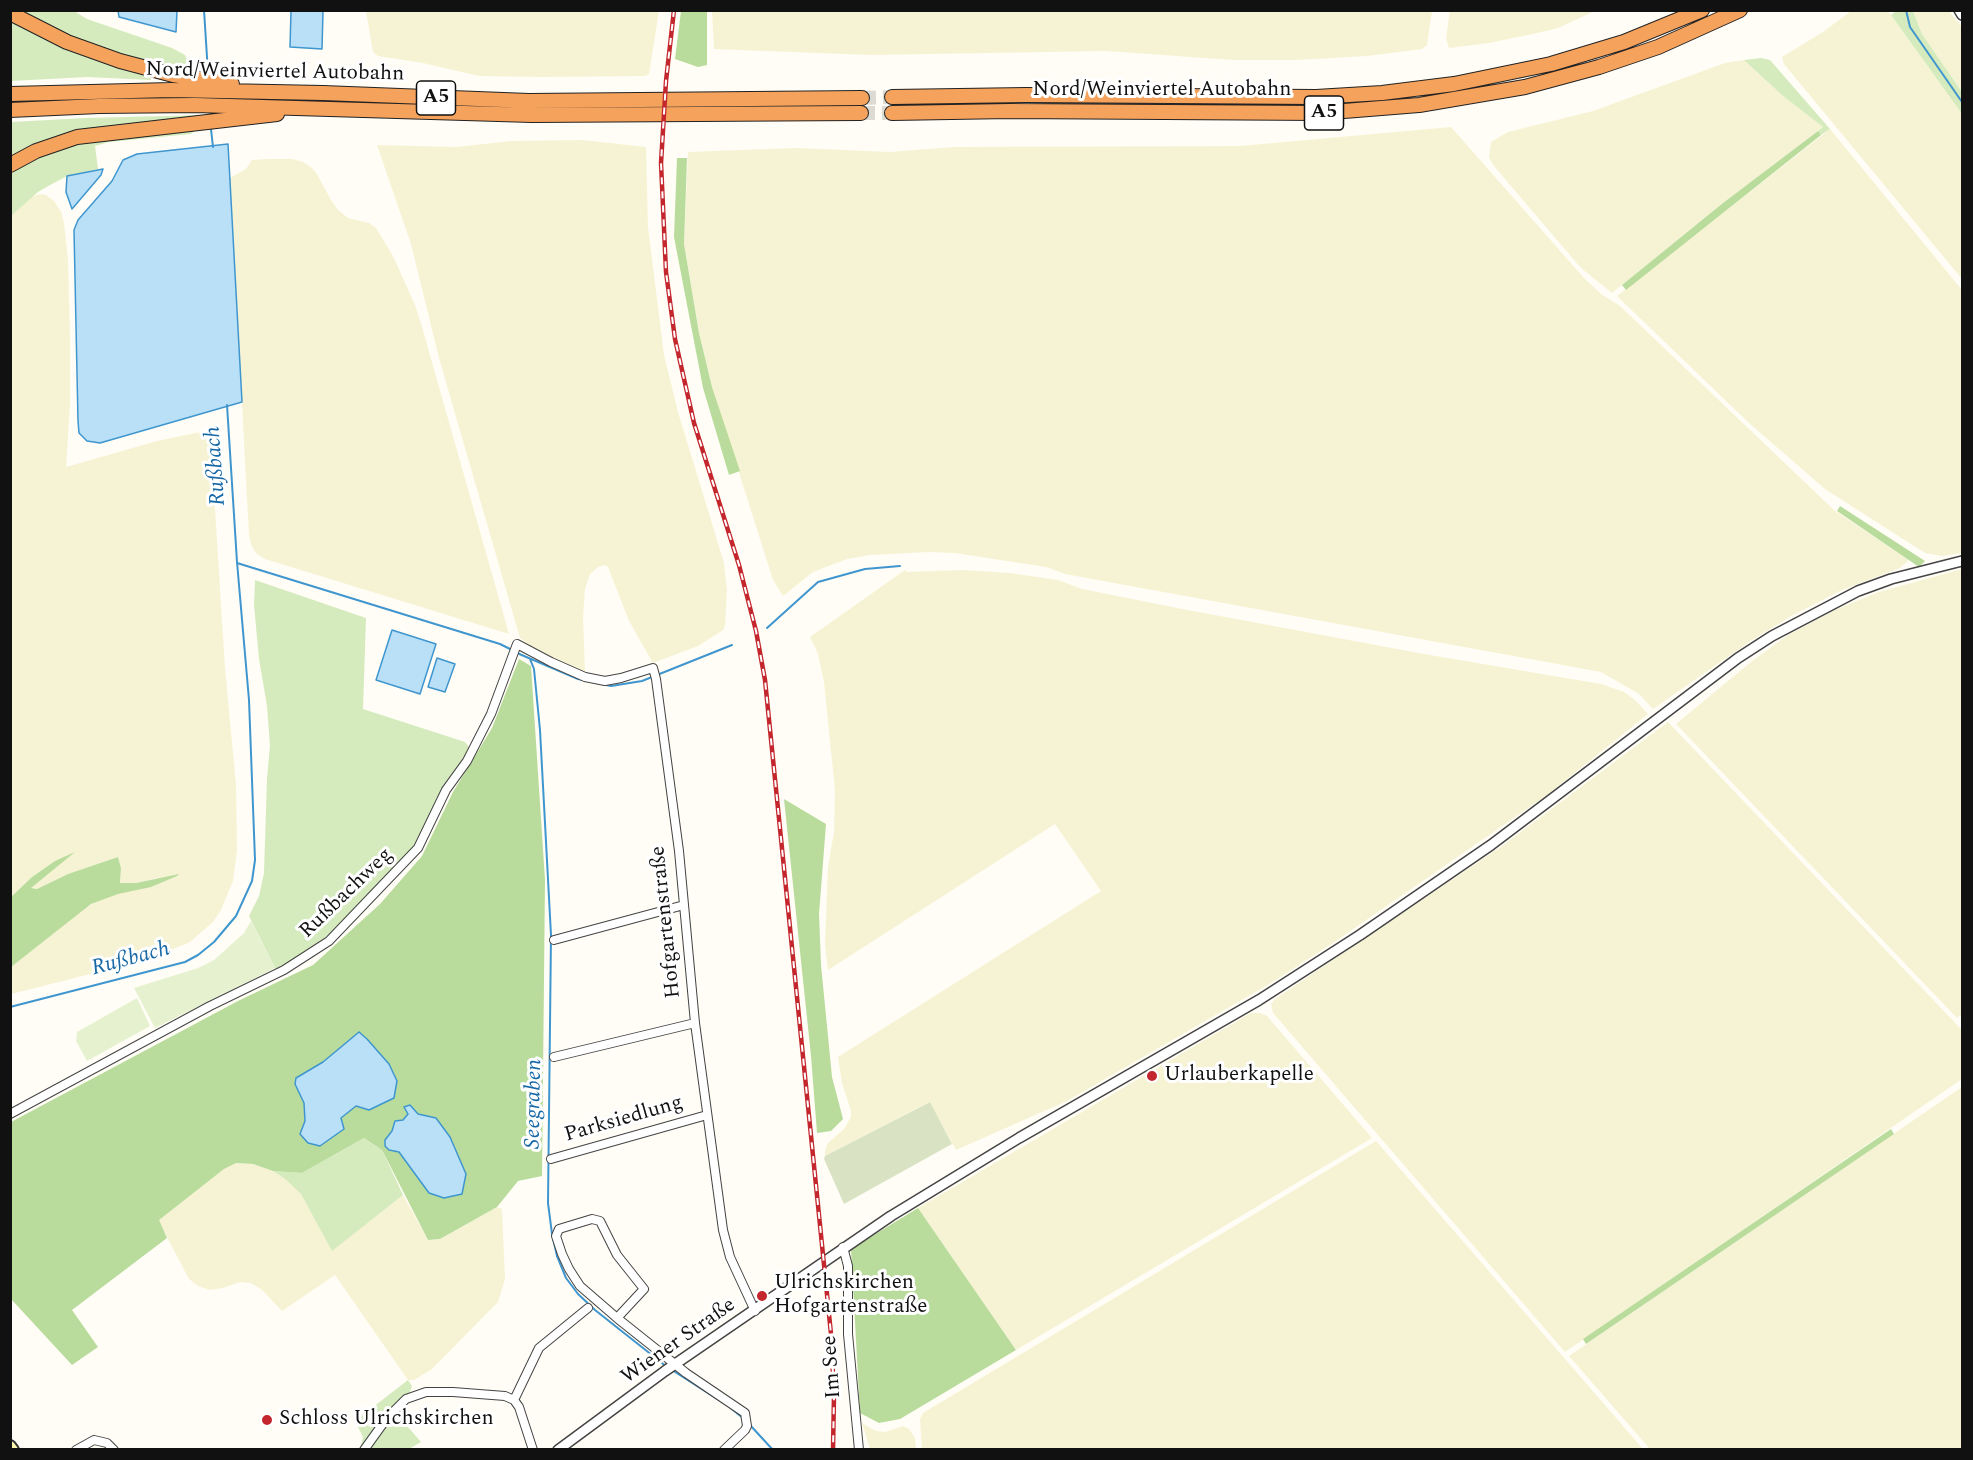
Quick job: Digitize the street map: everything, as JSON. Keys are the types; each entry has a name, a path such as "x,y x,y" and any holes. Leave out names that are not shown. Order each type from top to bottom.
{"highway":[{"name":"Nord/Weinviertel Autobahn","path":"892,97 1026,95 1316,97 1382,93 1454,84 1551,64 1624,42 1702,10"},
{"name":"Nord/Weinviertel Autobahn","path":"892,113 1101,111 1319,113 1419,105 1525,87 1588,70 1658,47 1740,10"},
{"path":"10,13 75,45 145,69 195,79 324,93"},
{"name":"Nord/Weinviertel Autobahn","path":"10,94 171,90 529,101 862,98"},
{"name":"Nord/Weinviertel Autobahn","path":"10,110 151,105 600,116 861,113"},
{"path":"10,165 36,151 77,138 324,108"}],"street":[{"path":"1959,10 1962,15"},
{"name":"Wiener Straße","path":"558,1449 843,1247 910,1204 1018,1138 1314,966 1491,845 1738,658 1772,636 1858,591 1891,579 1962,561"},
{"name":"Hofgartenstraße","path":"515,650 585,677 605,681 653,668 684,905 695,1023 723,1230 730,1257 755,1311"},
{"name":"Rußbachweg","path":"10,1114 210,1006 284,970 329,941 418,848 446,790 478,742 515,650"},
{"path":"554,940 684,905"},
{"path":"554,1057 695,1023"},
{"name":"Parksiedlung","path":"551,1159 707,1115"},
{"path":"617,1318 644,1289 617,1255 600,1221 592,1219 559,1229 556,1236 562,1254 580,1286 670,1368 745,1413 747,1422 745,1430 724,1449"},
{"name":"Im See","path":"843,1247 848,1266 848,1334 859,1449"},
{"path":"514,1400 539,1348 588,1308"},
{"path":"364,1449 387,1418 406,1400 426,1392 505,1396 514,1400 519,1407 533,1449"},
{"path":"76,1449 94,1440 107,1443 114,1449"}],"shaded area":[{"path":"366,10 659,11 649,74 645,76 542,77 479,76 423,63 378,56 373,52"},
{"path":"712,10 1432,11 1427,45 1422,49 1367,56 1297,60 1234,60 1106,51 870,55 714,49"},
{"path":"1450,10 1595,11 1558,28 1489,43 1449,48 1446,38"},
{"path":"1851,11 1888,11 1962,114 1962,279 1784,64 1782,57 1823,32"},
{"path":"1913,11 1949,11 1962,27 1962,92 1922,34"},
{"path":"1744,60 1783,96 1823,127 1723,203 1612,293 1581,268 1493,165 1489,157 1491,142 1508,132 1593,111 1725,63"},
{"path":"1451,127 1584,278 1601,294 1620,306 1834,510 1909,560 1900,568 1842,590 1793,615 1752,640 1653,709 1639,694 1601,672 1065,574 1046,567 955,553 870,555 847,559 813,572 783,596 773,580 712,387 699,333 684,244 688,152 796,148 890,152 955,147 1240,146"},
{"path":"1830,129 1962,290 1962,553 1942,556 1925,553 1825,489 1749,423 1617,296"},
{"path":"582,140 646,147 648,227 664,355 678,412 724,563 727,590 723,630 698,646 653,663 629,621 608,567 605,565 598,567 590,574 585,589 583,617 585,672 534,649 520,638 439,358 411,244 377,145 456,147 512,141"},
{"path":"292,159 312,168 338,210 348,218 369,223 376,228 393,256 415,305 422,327 509,634 265,559 252,547 249,535 230,178 246,169 252,160"},
{"path":"39,194 46,195 54,201 61,212 68,260 70,405 66,467 157,441 210,430 225,668 236,785 237,851 233,881 221,910 213,922 190,942 150,959 11,994 11,967 79,912 102,898 161,877 136,883 120,883 121,868 118,857 68,874 37,889 31,888 55,861 32,877 11,897 10,216 32,197"},
{"path":"1962,569 1962,1014 1957,1018 1676,724 1751,662 1788,635 1837,609 1879,592"},
{"path":"905,570 907,572 963,570 1010,573 1058,580 1082,589 1177,608 1601,684 1624,692 1648,714 1547,795 1333,943 1271,983 1067,1101 956,1150 929,1102 825,1156 828,1143 844,1129 851,1117 838,1057 1101,891 1055,824 828,970 825,945 828,867 834,832 835,790 824,682 818,654 810,637"},
{"path":"1668,722 1962,1030 1962,1079 1565,1352 1273,1013 1271,1004 1275,999 1502,846"},
{"path":"1251,1013 1267,1016 1372,1138 1016,1350 918,1208"},
{"path":"1962,1087 1962,1449 1650,1449 1569,1356"},
{"path":"1376,1141 1643,1449 922,1449 920,1419 923,1413"},
{"path":"236,1163 253,1164 273,1171 285,1179 301,1194 332,1250 403,1195 428,1240 440,1239 497,1207 502,1209 505,1279 498,1302 432,1369 414,1380 408,1380 335,1275 282,1311 262,1290 251,1283 240,1282 210,1290 198,1286 189,1279 158,1220 224,1169"},
{"path":"862,1423 876,1431 885,1432 903,1426 909,1429 915,1438 916,1449 870,1449"}],"green space":[{"path":"18,11 74,11 87,19 172,48 185,55 192,73 108,51 57,31"},
{"path":"681,11 707,11 707,65 698,67 675,59"},
{"path":"1896,11 1913,11 1922,34 1962,92 1962,114 1891,15"},
{"path":"11,20 78,53 150,76 151,80 87,77 11,81"},
{"path":"1761,58 1770,60 1830,129 1821,135 1818,131 1823,127 1783,96 1744,60"},
{"path":"204,115 204,117 11,158 11,122"},
{"path":"196,130 191,134 109,142 95,146 98,169 67,176 50,185 38,192 11,216 11,171 34,158 72,143"},
{"path":"1818,131 1821,135 1626,290 1622,285 1723,203"},
{"path":"677,158 687,158 684,244 699,333 712,387 740,471 729,475 703,388 674,237"},
{"path":"1840,506 1925,561 1919,567 1837,511"},
{"path":"255,580 366,618 363,709 465,742 469,747 465,757 436,799 414,847 334,931 276,970 249,916 259,896 264,873 270,746 254,605"},
{"path":"519,659 531,666 545,880 542,1176 518,1181 497,1207 440,1239 428,1240 382,1150 364,1138 302,1173 273,1171 253,1164 236,1163 224,1169 159,1220 167,1238 72,1310 98,1347 72,1365 11,1299 11,1122 238,1001 313,965 380,904 422,856 453,792 492,728"},
{"path":"784,799 826,824 819,914 821,965 832,1077 843,1119 831,1131 817,1133 811,1056"},
{"path":"75,852 31,888 37,889 68,874 118,857 121,868 120,883 136,883 179,874 151,887 118,894 91,904 11,967 11,897 32,877 55,861"},
{"path":"251,921 275,968 155,1028 134,988 198,968 214,960 244,933"},
{"path":"137,998 150,1026 87,1061 76,1041 77,1032"},
{"path":"930,1102 952,1144 844,1204 824,1159 825,1156"},
{"path":"1891,1129 1894,1134 1586,1344 1583,1339"},
{"path":"364,1138 382,1150 403,1195 332,1251 301,1194 273,1171 302,1173"},
{"path":"918,1208 1016,1350 900,1419 879,1423 860,1413 851,1249"},
{"path":"408,1380 412,1386 407,1401 395,1412 421,1442 409,1449 360,1449 363,1437 355,1421"}],"water":[{"path":"118,11 177,11 176,32 119,17"},
{"path":"291,11 323,11 322,49 290,47"},
{"path":"228,144 242,402 100,443 87,441 79,433 78,421 74,230 78,220 112,181 123,160 137,154"},
{"path":"103,169 101,175 72,209 66,192 67,176"},
{"path":"392,630 436,644 420,694 376,680"},
{"path":"437,658 455,664 445,692 428,687"},
{"path":"359,1032 389,1064 397,1081 394,1098 369,1110 356,1106 341,1118 344,1129 320,1146 308,1143 300,1134 305,1121 304,1103 295,1084 296,1078 323,1062"},
{"path":"410,1105 418,1114 436,1118 450,1137 466,1174 462,1194 444,1198 429,1193 399,1152 389,1150 385,1146 385,1140 392,1131 395,1121 403,1120 408,1114 404,1107"}],"waterway":[{"name":"Rußbach","path":"204,10 208,73"},
{"path":"1906,10 1910,27 1962,102"},
{"name":"Rußbach","path":"211,129 213,147"},
{"name":"Rußbach","path":"10,1007 185,962 214,942 236,916 252,881 255,860 249,700 227,405"},
{"path":"237,563 500,644 512,650"},
{"path":"767,628 818,582 865,569 900,566"},
{"path":"517,653 578,679 611,686 642,681 732,645"},
{"name":"Seegraben","path":"530,659 534,669 540,730 551,935 548,1203 552,1234 557,1256 566,1278 578,1294 667,1367"},
{"name":"Seegraben","path":"672,1370 725,1404"},
{"name":"Seegraben","path":"732,1409 744,1419"},
{"name":"Seegraben","path":"750,1425 773,1450"}],"tunnel":[{"path":"862,98 892,97"},
{"path":"861,113 892,113"}],"railway":[{"path":"674,10 666,81 661,163 666,272 675,339 694,423 739,565 756,631 765,680 831,1334 834,1395 833,1450"}],"place":[{"name":"Urlauberkapelle","path":"1152,1076"},
{"name":"Ulrichskirchen Hofgartenstraße","path":"762,1296"},
{"name":"Schloss Ulrichskirchen","path":"267,1420"}]}
